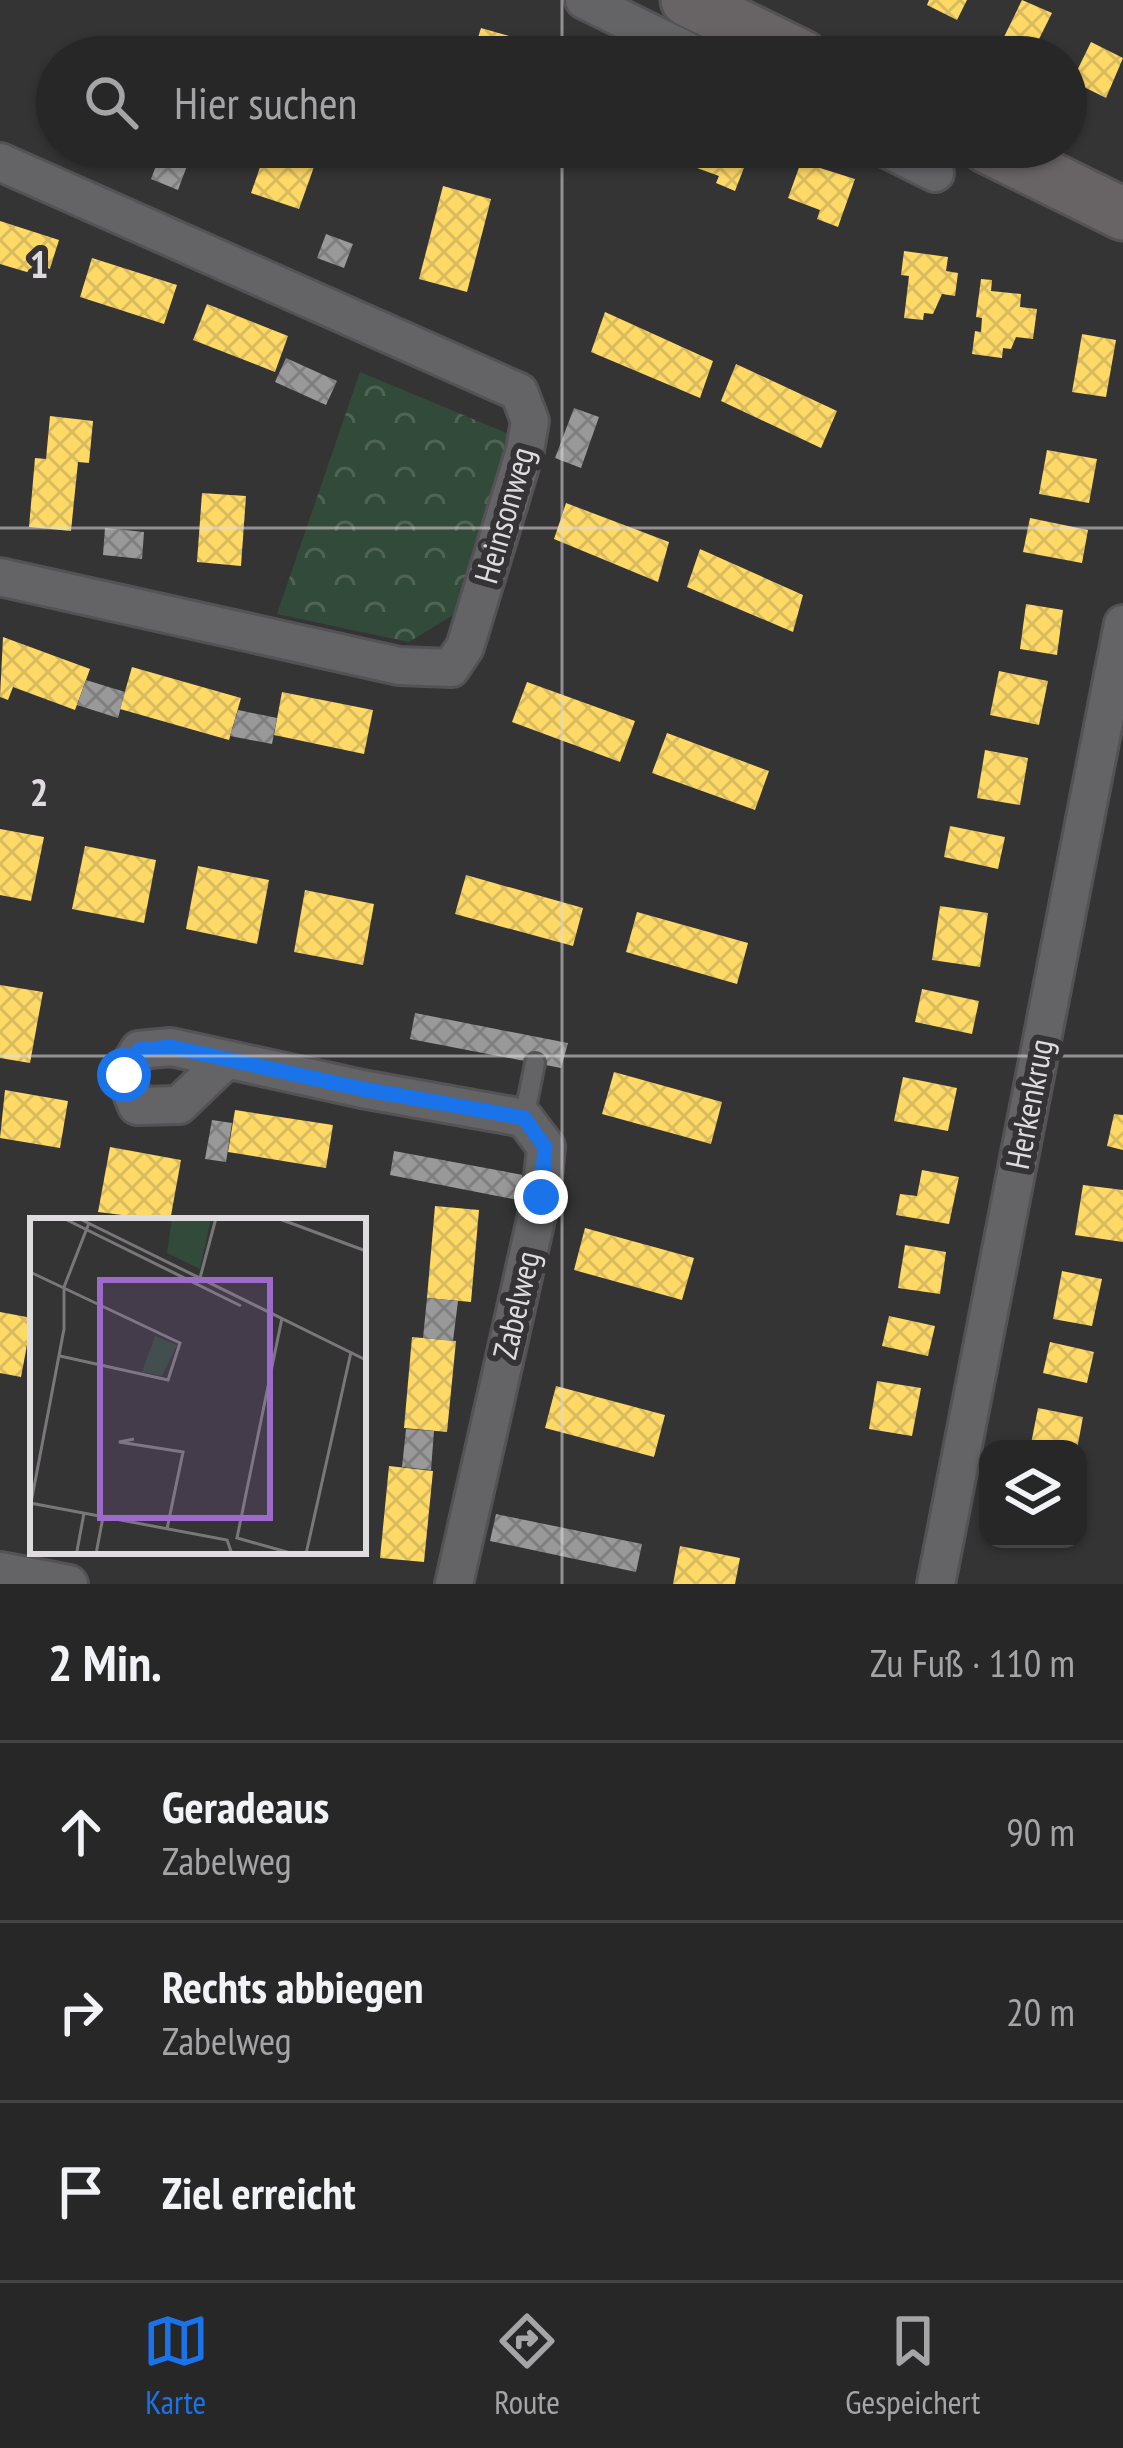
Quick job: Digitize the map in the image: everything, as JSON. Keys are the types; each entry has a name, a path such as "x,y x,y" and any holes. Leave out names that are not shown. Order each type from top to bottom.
{"main road":[{"path":"687,0 760,36"},
{"path":"1030,168 1123,214"}],"street":[{"path":"584,0 657,36"},
{"name":"Heinsonweg","path":"0,162 519,392 530,421 465,647 451,668 399,666 0,577"},
{"path":"927,168 935,172"},
{"name":"Herkenkrug","path":"936,1584 1123,624"},
{"path":"225,1061 524,1118"},
{"name":"Zabelweg","path":"454,1584 541,1197 545,1147 524,1118"}],"lane":[{"path":"524,1118 535,1064"}],"green space":[{"path":"360,372 511,435 453,615 409,642 277,614"}],"building: Wohnen":[{"path":"929,0 967,0 957,20 927,5"},
{"path":"1022,0 1052,13 1040,36 1004,36"},
{"path":"481,28 509,36 479,36"},
{"path":"1091,42 1123,58 1106,98 1087,88"},
{"path":"260,168 314,168 299,209 251,193"},
{"path":"697,168 744,168 735,191 716,183 719,176"},
{"path":"799,168 820,168 855,179 838,227 817,219 820,210 788,198"},
{"path":"443,186 491,199 467,292 419,279"},
{"path":"0,221 59,240 47,278 0,264"},
{"path":"904,251 948,257 946,271 958,273 955,296 942,294 933,314 924,313 923,320 904,318 909,276 901,275"},
{"path":"92,258 177,285 164,324 80,297"},
{"path":"981,279 992,280 991,291 1021,294 1020,307 1037,309 1033,339 1016,337 1011,349 1003,348 1002,358 972,354 975,331 981,332 982,318 976,317"},
{"path":"207,304 288,336 275,372 193,340"},
{"path":"605,312 713,361 700,398 591,352"},
{"path":"1082,334 1116,340 1106,397 1072,392"},
{"path":"736,364 837,411 821,448 721,401"},
{"path":"50,416 93,421 89,463 78,462 71,531 29,527 35,458 46,459"},
{"path":"1047,450 1097,459 1089,503 1039,494"},
{"path":"202,493 246,496 241,566 197,562"},
{"path":"566,503 669,542 658,582 554,539"},
{"path":"1030,518 1088,530 1082,563 1023,552"},
{"path":"700,549 803,595 793,632 687,587"},
{"path":"1026,604 1063,610 1057,655 1020,649"},
{"path":"3,637 90,669 75,710 13,687 8,700 0,697"},
{"path":"132,667 241,698 229,740 120,709"},
{"path":"999,671 1048,681 1039,725 990,715"},
{"path":"527,682 635,721 620,762 512,722"},
{"path":"282,692 373,710 364,754 274,735"},
{"path":"667,733 769,771 755,810 652,773"},
{"path":"985,750 1028,758 1020,805 977,798"},
{"path":"950,826 1005,837 998,869 944,857"},
{"path":"0,829 44,837 31,901 0,895"},
{"path":"85,846 156,860 144,923 72,909"},
{"path":"198,866 269,880 257,944 186,929"},
{"path":"466,875 583,908 573,946 455,914"},
{"path":"305,890 374,904 363,965 294,952"},
{"path":"940,906 988,913 980,967 932,960"},
{"path":"637,912 748,943 737,984 626,952"},
{"path":"0,985 43,992 30,1063 0,1058"},
{"path":"922,989 979,1001 972,1034 915,1022"},
{"path":"614,1072 722,1102 711,1144 602,1114"},
{"path":"903,1077 957,1088 948,1131 894,1121"},
{"path":"5,1090 68,1101 60,1148 0,1138"},
{"path":"235,1110 333,1125 326,1168 228,1152"},
{"path":"1114,1114 1123,1115 1123,1150 1107,1146"},
{"path":"110,1147 181,1160 171,1218 98,1212"},
{"path":"922,1170 959,1177 949,1224 896,1215 900,1194 917,1196"},
{"path":"1083,1185 1123,1190 1123,1242 1075,1235"},
{"path":"435,1206 479,1210 471,1302 427,1298"},
{"path":"585,1228 694,1258 682,1300 574,1270"},
{"path":"905,1245 946,1252 940,1294 898,1288"},
{"path":"1062,1271 1102,1279 1092,1326 1053,1319"},
{"path":"0,1312 30,1318 21,1377 0,1373"},
{"path":"889,1316 935,1326 928,1356 882,1346"},
{"path":"412,1337 456,1341 447,1432 404,1428"},
{"path":"1050,1342 1094,1352 1087,1383 1043,1373"},
{"path":"877,1381 921,1388 912,1436 869,1429"},
{"path":"556,1386 665,1415 654,1457 545,1428"},
{"path":"1038,1408 1083,1417 1079,1440 1032,1440"},
{"path":"389,1466 433,1471 424,1562 380,1558"},
{"path":"680,1546 740,1558 735,1584 673,1584"}],"building: Industrie":[{"path":"155,168 186,168 178,190 151,179"},
{"path":"326,234 353,244 344,268 317,258"},
{"path":"286,358 337,381 326,405 275,382"},
{"path":"574,408 599,417 581,468 555,458"},
{"path":"105,528 144,532 142,559 103,555"},
{"path":"86,680 125,692 118,718 77,705"},
{"path":"238,710 277,718 272,744 230,736"},
{"path":"415,1013 568,1043 561,1068 410,1039"},
{"path":"212,1120 232,1123 226,1162 205,1159"},
{"path":"394,1151 523,1175 518,1200 390,1175"},
{"path":"427,1298 458,1301 453,1341 423,1338"},
{"path":"406,1429 434,1431 431,1470 402,1467"},
{"path":"496,1514 642,1544 636,1572 490,1541"}],"route":[{"path":"124,1075 139,1050 171,1047 524,1118 545,1147 541,1197"}]}
